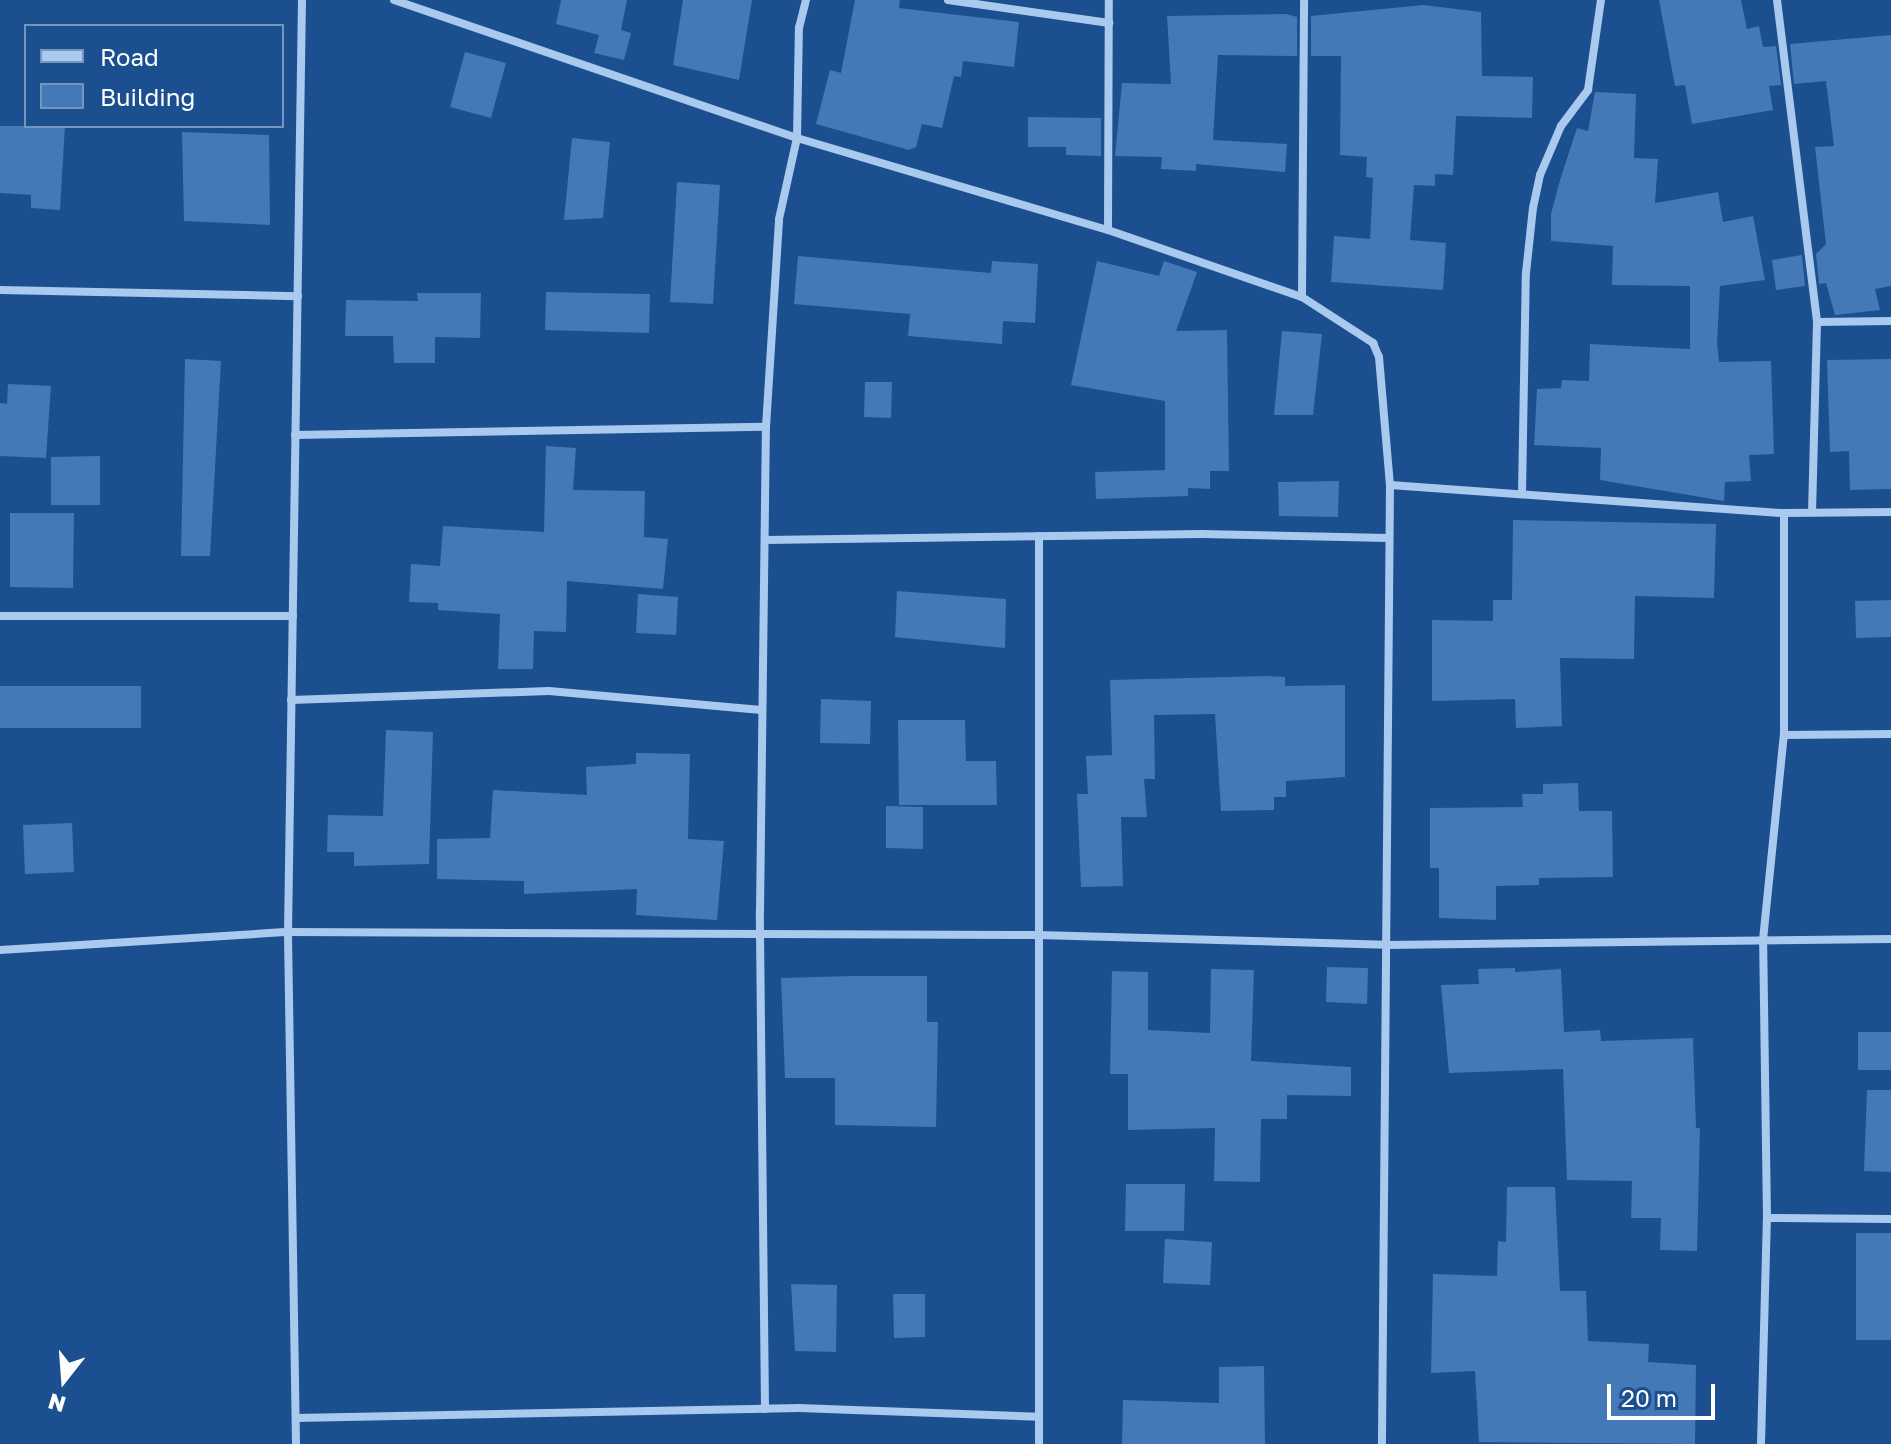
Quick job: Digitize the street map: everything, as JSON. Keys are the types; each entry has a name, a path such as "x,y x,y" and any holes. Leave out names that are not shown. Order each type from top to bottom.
{"street":[{"path":"296,1444 288,932 302,0"},
{"path":"394,0 797,138 1108,230 1302,297 1373,343 1381,373 1390,485 1382,1444"},
{"path":"765,1409 761,710 766,427 779,219 797,138 799,28 806,0"},
{"path":"948,0 1109,23"},
{"path":"1108,230 1109,0"},
{"path":"1302,297 1304,0"},
{"path":"1522,493 1529,233 1540,175 1561,126 1588,90 1601,0"},
{"path":"1777,0 1817,322 1812,511"},
{"path":"0,290 298,296"},
{"path":"1817,322 1891,321"},
{"path":"295,435 766,427"},
{"path":"1390,485 1784,513 1891,512"},
{"path":"1761,1444 1767,1218 1763,940 1784,735 1784,513"},
{"path":"765,540 1039,536 1389,538"},
{"path":"1039,536 1039,1444"},
{"path":"0,616 293,616"},
{"path":"291,700 549,691 761,710"},
{"path":"1784,735 1891,734"},
{"path":"0,950 288,932 1038,935 1386,945 1891,939"},
{"path":"1767,1218 1891,1219"},
{"path":"296,1418 765,1409 1039,1417"}],"building":[{"path":"561,0 627,0 621,30 631,33 624,60 594,53 599,35 556,24"},
{"path":"683,0 752,0 739,80 673,65"},
{"path":"855,0 900,0 899,8 1019,22 1014,67 963,61 961,77 954,76 942,128 922,124 916,147 909,150 816,124 830,70 841,73"},
{"path":"1659,0 1741,0 1747,29 1759,26 1763,47 1776,46 1781,85 1769,86 1773,110 1692,124 1685,85 1675,86"},
{"path":"1423,5 1481,12 1482,76 1533,77 1532,118 1456,116 1453,175 1435,174 1435,186 1414,185 1410,240 1446,243 1443,290 1331,282 1334,236 1370,239 1373,178 1366,177 1367,157 1340,155 1341,56 1311,56 1311,16"},
{"path":"1286,14 1297,17 1297,56 1218,55 1213,140 1287,144 1285,172 1196,164 1196,171 1161,169 1162,157 1115,156 1122,83 1171,84 1167,16"},
{"path":"1891,35 1891,286 1875,289 1880,310 1835,315 1826,283 1819,284 1816,254 1826,244 1815,147 1834,146 1826,81 1794,84 1790,44"},
{"path":"465,52 506,63 491,118 450,107"},
{"path":"1595,92 1636,94 1634,158 1658,159 1655,203 1718,192 1723,222 1753,216 1765,280 1720,286 1717,343 1719,362 1771,361 1774,454 1749,455 1751,481 1725,482 1724,501 1600,480 1601,448 1534,445 1537,389 1561,388 1562,380 1589,381 1590,344 1690,349 1690,286 1612,285 1613,246 1551,241 1551,214 1560,180 1577,128 1588,131"},
{"path":"1028,117 1101,118 1101,156 1066,155 1066,147 1028,147"},
{"path":"0,126 65,128 60,210 31,208 31,195 0,193"},
{"path":"182,132 269,135 270,225 184,221"},
{"path":"572,138 610,142 603,218 564,220"},
{"path":"677,182 720,185 713,304 670,302"},
{"path":"1802,255 1805,286 1776,290 1772,260"},
{"path":"798,256 991,273 992,261 1038,264 1035,323 1003,321 1002,344 908,336 910,314 794,304"},
{"path":"1097,261 1159,276 1164,261 1197,272 1176,331 1227,330 1229,471 1210,471 1210,489 1188,488 1188,496 1096,499 1095,472 1165,470 1165,401 1071,385"},
{"path":"546,292 650,294 649,333 545,330"},
{"path":"417,293 481,293 480,338 435,337 435,363 394,363 393,336 345,336 346,300 418,301"},
{"path":"1282,331 1322,334 1313,415 1274,415"},
{"path":"185,359 221,361 210,556 181,556"},
{"path":"1891,359 1891,489 1850,490 1849,451 1830,452 1827,360"},
{"path":"865,382 892,382 891,418 864,417"},
{"path":"8,384 51,386 46,458 0,456 0,403 7,404"},
{"path":"546,446 576,448 573,490 645,491 644,537 668,539 663,589 567,581 566,632 534,631 533,669 498,669 500,614 438,610 438,603 409,602 411,564 440,566 443,526 544,532"},
{"path":"100,456 100,505 51,505 51,457"},
{"path":"1339,481 1338,517 1279,516 1278,482"},
{"path":"10,513 74,513 73,588 10,587"},
{"path":"1513,520 1716,524 1714,598 1635,596 1634,659 1560,658 1562,726 1516,728 1515,699 1432,701 1432,620 1493,621 1493,600 1512,600"},
{"path":"897,591 1006,599 1005,648 895,637"},
{"path":"638,594 678,597 676,635 636,633"},
{"path":"1891,600 1891,637 1856,638 1855,601"},
{"path":"1285,677 1285,686 1345,685 1345,777 1286,781 1286,797 1274,797 1274,810 1221,811 1215,714 1154,715 1155,779 1144,779 1147,817 1121,817 1123,886 1081,887 1077,794 1088,794 1086,756 1112,755 1110,680"},
{"path":"0,686 141,686 141,728 0,728"},
{"path":"821,699 871,701 870,744 820,743"},
{"path":"898,720 965,720 966,761 996,761 997,805 899,805"},
{"path":"386,730 433,732 429,864 354,866 354,852 327,852 328,815 383,816"},
{"path":"636,753 690,754 688,839 724,841 717,920 636,915 637,889 524,894 524,881 437,879 437,839 490,838 493,790 587,795 586,767 636,764"},
{"path":"1578,783 1579,811 1612,811 1613,877 1539,878 1539,885 1496,886 1496,920 1439,918 1439,868 1430,868 1430,808 1523,807 1522,794 1543,794 1543,784"},
{"path":"886,806 923,807 923,849 886,848"},
{"path":"72,823 74,872 25,874 23,825"},
{"path":"1327,967 1368,968 1367,1004 1326,1002"},
{"path":"1515,968 1515,972 1561,969 1564,1032 1600,1030 1601,1041 1693,1038 1696,1128 1700,1128 1697,1251 1660,1250 1661,1218 1631,1218 1632,1181 1567,1180 1563,1069 1449,1073 1441,985 1479,984 1478,969"},
{"path":"1211,969 1254,970 1251,1061 1351,1067 1351,1096 1287,1095 1287,1119 1261,1119 1260,1182 1214,1181 1215,1128 1128,1130 1128,1074 1110,1074 1112,971 1148,972 1148,1030 1210,1033"},
{"path":"927,976 927,1022 938,1022 936,1127 835,1125 835,1078 785,1078 781,978"},
{"path":"1858,1032 1891,1032 1891,1070 1858,1070"},
{"path":"1867,1090 1891,1090 1891,1172 1864,1171"},
{"path":"1126,1184 1185,1184 1184,1231 1125,1231"},
{"path":"1507,1187 1555,1187 1560,1291 1586,1291 1588,1341 1649,1344 1648,1362 1696,1365 1695,1444 1479,1442 1475,1371 1431,1373 1433,1274 1497,1276 1498,1241 1506,1242"},
{"path":"1856,1233 1891,1233 1891,1340 1856,1340"},
{"path":"1165,1239 1212,1242 1210,1285 1163,1283"},
{"path":"791,1284 837,1285 836,1352 795,1351"},
{"path":"893,1294 925,1294 925,1337 894,1338"},
{"path":"1264,1366 1265,1444 1122,1444 1123,1400 1219,1403 1219,1367"}]}
